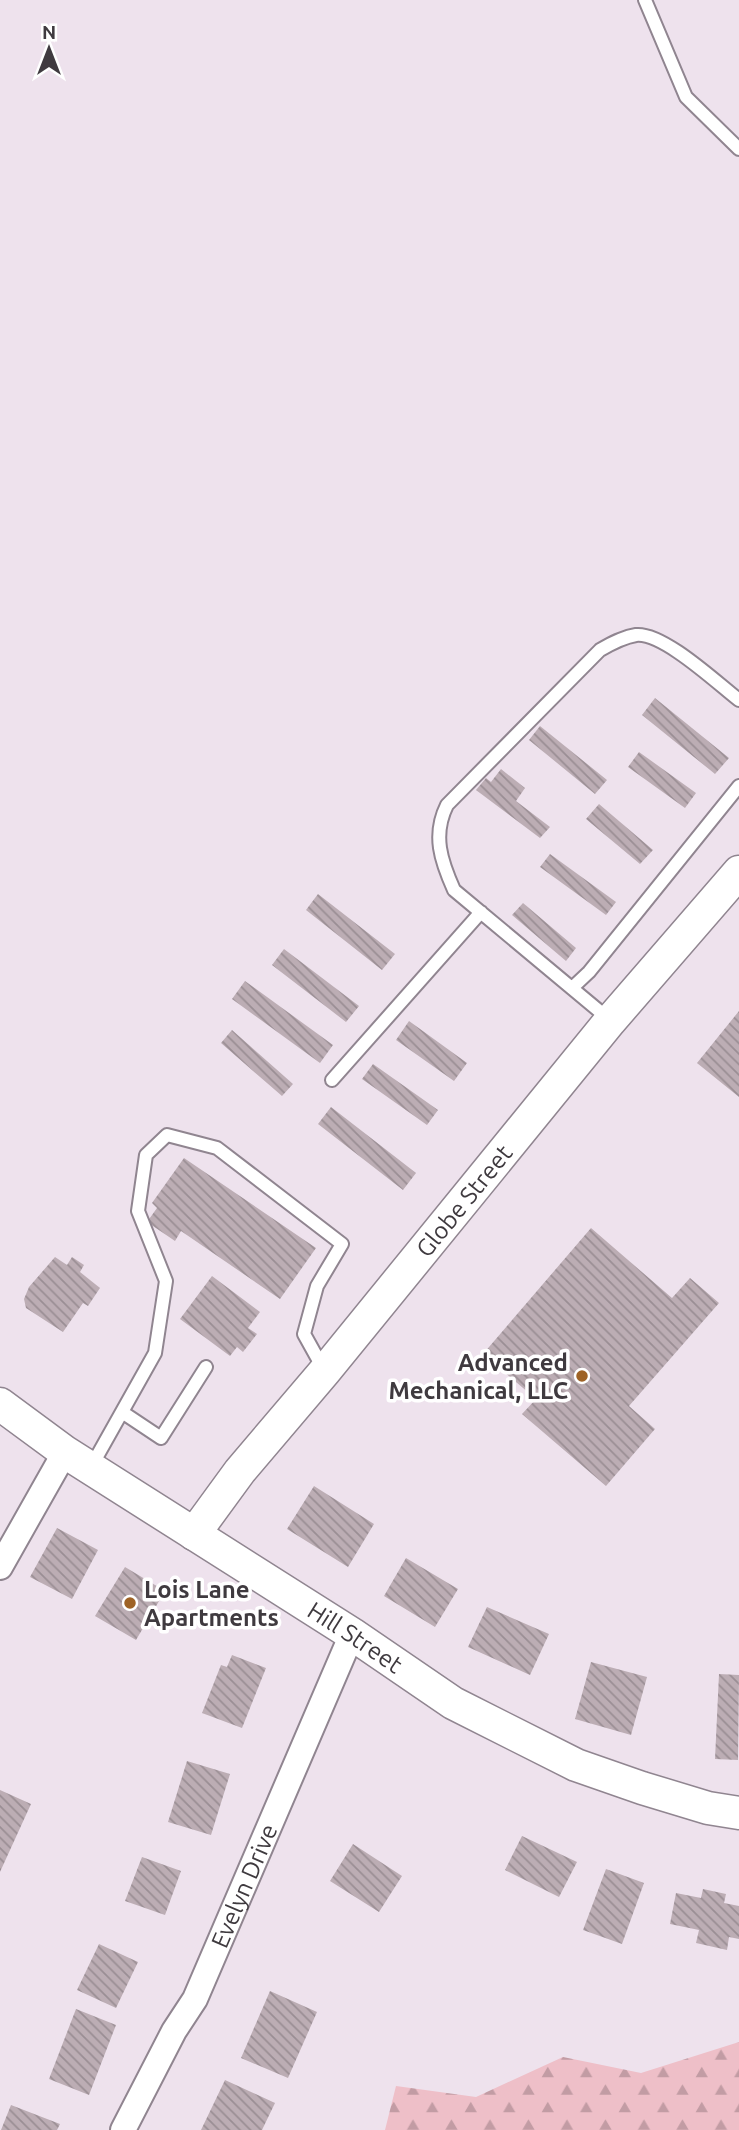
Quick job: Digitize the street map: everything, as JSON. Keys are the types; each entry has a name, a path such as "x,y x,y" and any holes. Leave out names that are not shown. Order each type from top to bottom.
{"street":[{"name":"Globe Street","path":"194,1534 240,1471 325,1371 610,1021 739,872"},
{"name":"Hill Street","path":"0,1404 78,1460 352,1634 453,1703 576,1765 655,1792 739,1813"},
{"path":"0,1567 78,1460"},
{"name":"Evelyn Drive","path":"123,2130 174,2031 195,1999 352,1634"}],"lane":[{"path":"645,0 686,97 739,149"},
{"path":"610,1021 454,890 440,860 439,820 447,805 600,650 615,641 639,635 661,641 739,700"},
{"path":"572,988 589,972 739,786"},
{"path":"332,1080 481,912"},
{"path":"78,1460 122,1412 155,1353 166,1281 138,1211 146,1155 167,1135 217,1148 342,1244 317,1286 304,1334 325,1371"},
{"path":"122,1412 161,1438 206,1367"}],"green space":[{"path":"739,2042 739,2130 385,2130 396,2086 476,2097 563,2057 641,2073"}],"building":[{"path":"655,698 729,758 715,774 642,715"},
{"path":"540,726 607,780 595,794 529,740"},
{"path":"639,752 696,793 685,808 628,767"},
{"path":"501,769 525,788 516,801 550,827 540,838 476,790 486,778 491,782"},
{"path":"599,804 653,850 640,864 586,819"},
{"path":"550,854 616,902 606,915 540,867"},
{"path":"318,894 395,954 382,970 306,910"},
{"path":"523,903 576,948 566,961 512,915"},
{"path":"284,949 359,1006 346,1022 272,965"},
{"path":"245,981 333,1045 320,1063 232,999"},
{"path":"739,1011 739,1097 697,1063"},
{"path":"409,1021 467,1063 454,1081 396,1040"},
{"path":"232,1030 293,1084 282,1096 221,1043"},
{"path":"373,1064 438,1110 427,1125 362,1079"},
{"path":"331,1107 416,1173 403,1190 318,1124"},
{"path":"184,1158 316,1248 280,1299 181,1231 175,1241 147,1222 157,1208 152,1203"},
{"name":"Advanced Mechanical, LLC","path":"591,1228 672,1298 690,1278 719,1303 629,1406 655,1429 606,1486 522,1414 536,1399 483,1354"},
{"path":"55,1257 67,1265 72,1257 84,1265 80,1272 100,1288 88,1306 83,1303 63,1332 26,1308 24,1299 29,1287"},
{"path":"212,1276 260,1312 248,1328 257,1334 243,1352 237,1347 230,1356 180,1319"},
{"path":"314,1486 374,1524 348,1567 287,1529"},
{"name":"Lois Lane Apartments","path":"57,1528 98,1550 72,1599 30,1577"},
{"path":"406,1558 458,1589 435,1627 384,1596"},
{"name":"Lois Lane Apartments","path":"125,1567 165,1591 136,1640 95,1616"},
{"path":"487,1607 549,1634 530,1675 468,1647"},
{"path":"232,1655 266,1668 242,1728 202,1713 221,1665 227,1667"},
{"path":"591,1662 647,1677 631,1735 575,1719"},
{"path":"719,1674 739,1675 738,1760 715,1759"},
{"path":"187,1761 230,1774 211,1835 168,1822"},
{"path":"0,1790 31,1804 0,1872"},
{"path":"522,1836 577,1862 559,1897 505,1870"},
{"path":"353,1844 402,1876 379,1912 330,1881"},
{"path":"142,1857 181,1871 165,1915 125,1901"},
{"path":"606,1869 644,1883 622,1944 583,1930"},
{"path":"703,1889 726,1894 724,1903 739,1906 739,1939 729,1937 727,1950 696,1943 699,1930 670,1924 676,1893 701,1898"},
{"path":"99,1944 138,1962 116,2008 77,1990"},
{"path":"270,1991 317,2012 288,2078 241,2058"},
{"path":"76,2009 116,2025 89,2095 49,2079"},
{"path":"225,2080 275,2103 262,2130 201,2130"},
{"path":"11,2105 60,2124 57,2130 1,2130"}],"place":[{"name":"Advanced Mechanical, LLC","path":"582,1376"},
{"name":"Lois Lane Apartments","path":"130,1603"}]}
